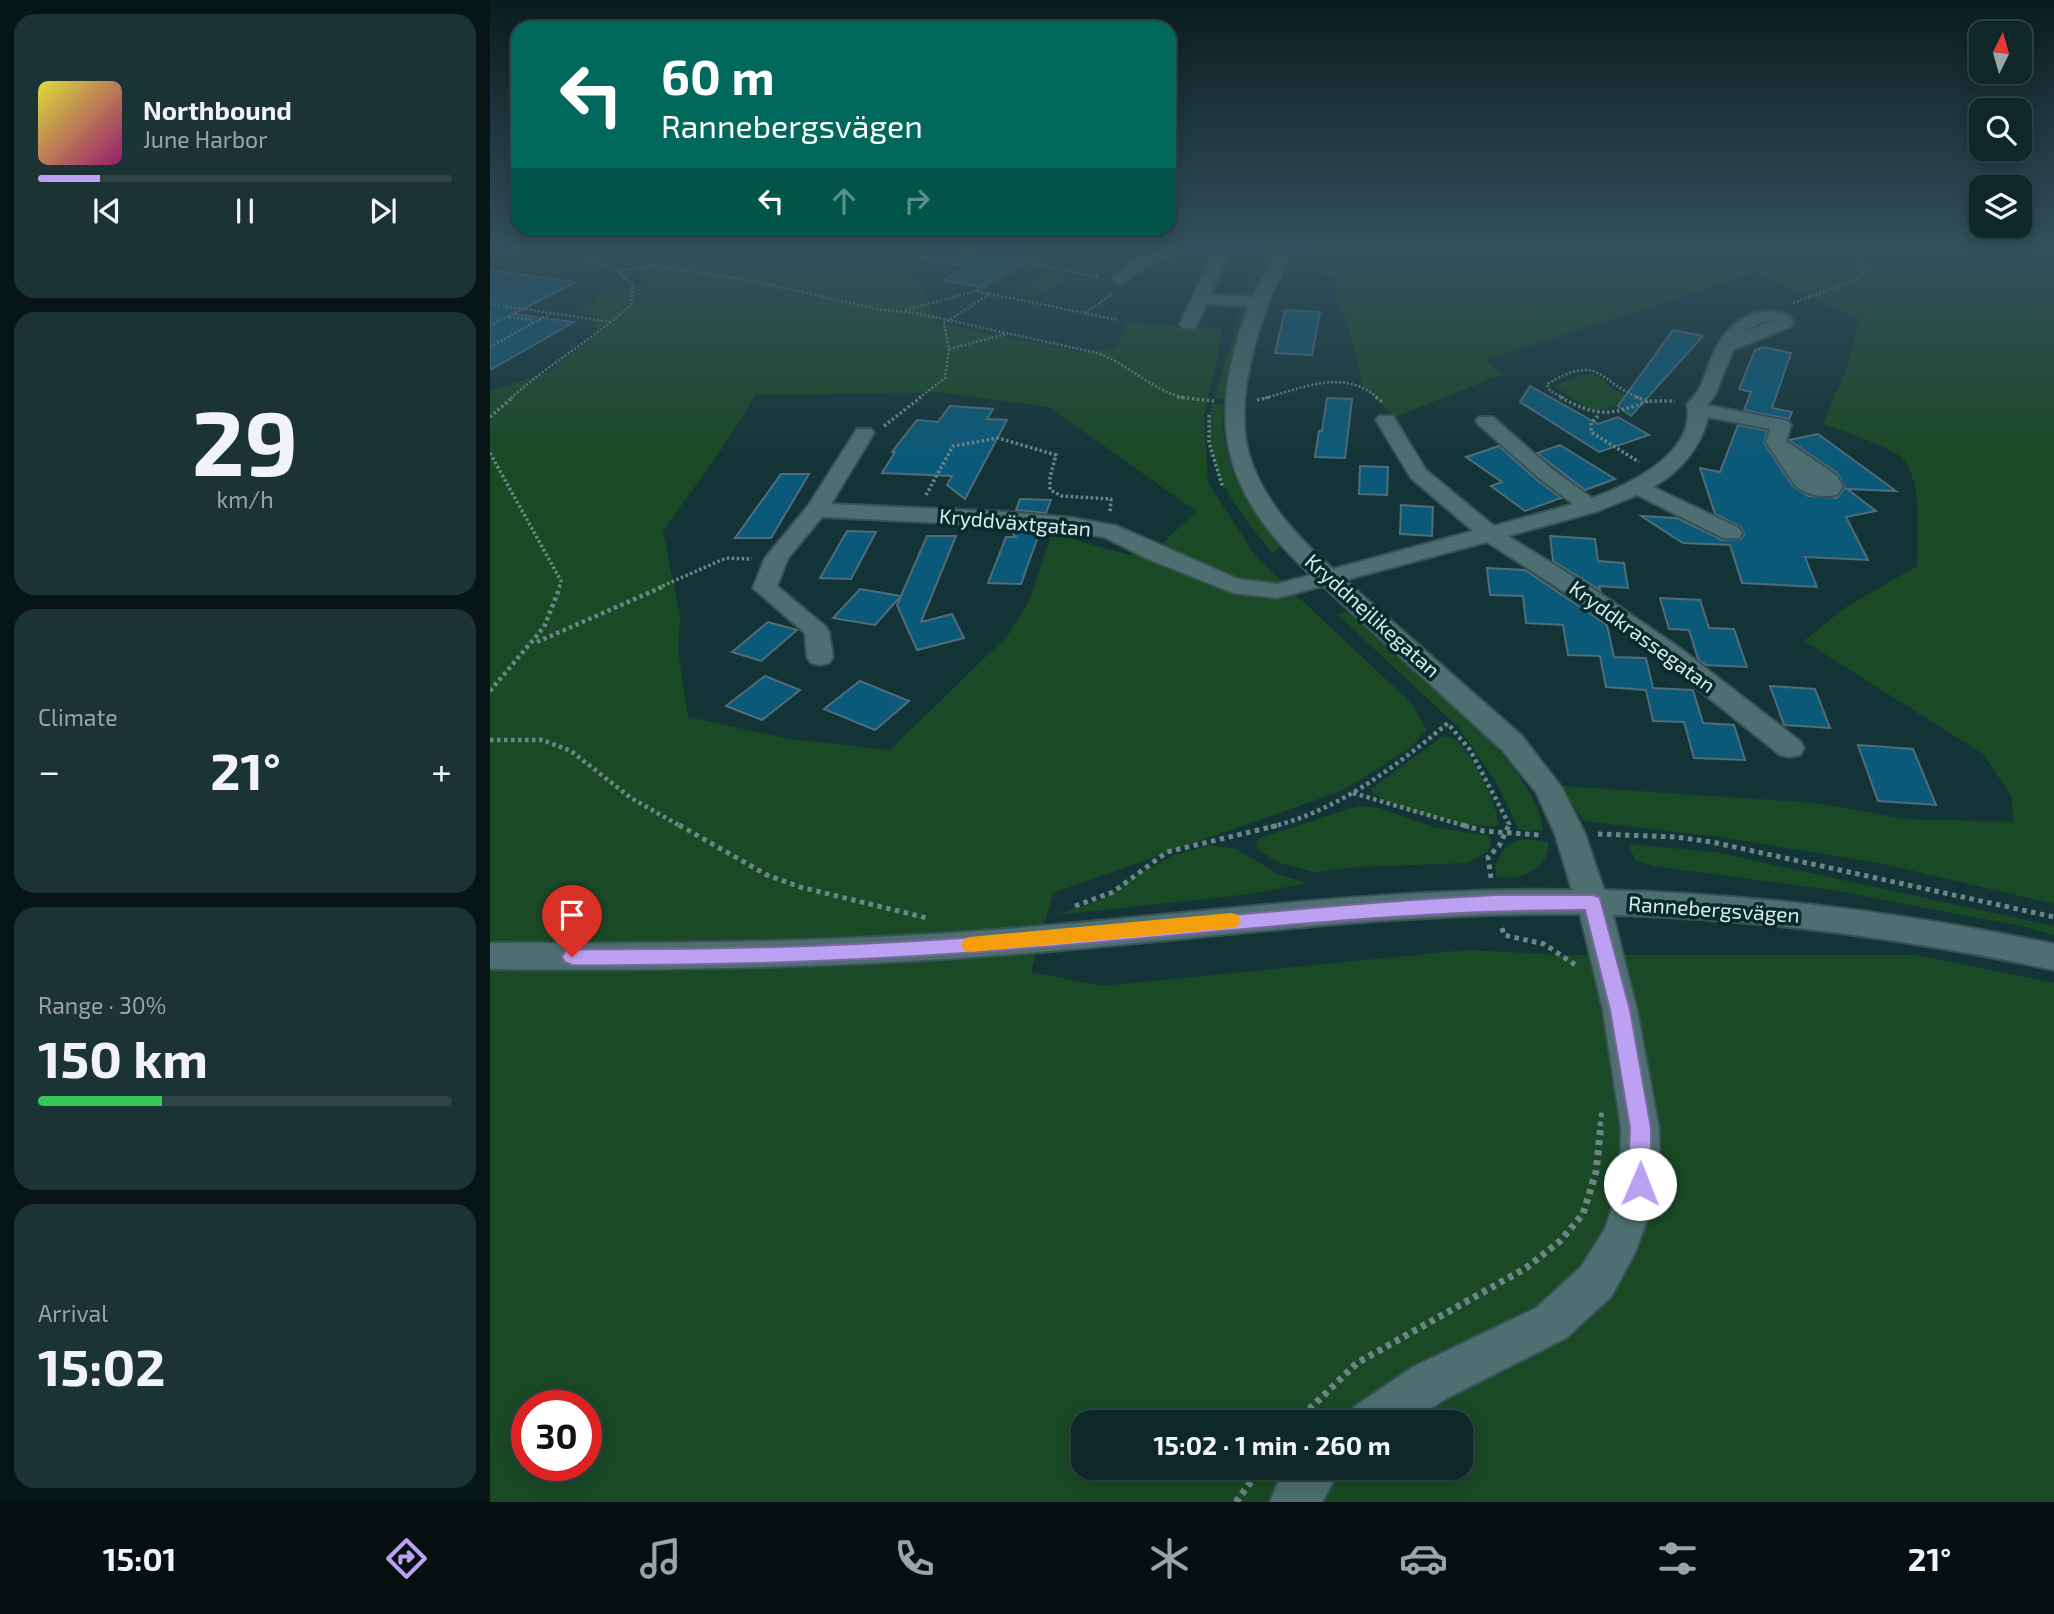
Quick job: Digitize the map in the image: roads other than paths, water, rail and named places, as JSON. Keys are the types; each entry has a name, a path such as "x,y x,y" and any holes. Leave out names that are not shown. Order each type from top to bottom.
{"street":[{"path":"1189,324 1193,316"},
{"name":"Kryddnejlikegatan","path":"1256,316 1242,367 1234,427 1238,454 1247,477 1268,513 1291,544 1512,743 1548,788 1570,834 1592,902 1620,1010 1640,1128 1640,1184 1621,1239 1596,1282 1551,1323 1429,1383 1389,1410"},
{"path":"1327,578 1590,506 1660,473 1683,449 1692,434 1698,406 1706,395 1725,346 1784,323 1781,318 1769,316"},
{"path":"1698,406 1781,425 1776,442 1787,452"},
{"name":"Kryddkrassegatan","path":"1386,420 1418,474 1490,534 1672,655 1790,748"},
{"path":"1486,421 1546,474 1590,506"},
{"path":"820,657 817,632 765,589 765,578 816,510 864,433"},
{"path":"1635,486 1731,533"},
{"name":"Kryddväxtgatan","path":"816,510 1055,523 1109,531 1233,586 1277,591 1327,578"},
{"name":"Rannebergsvägen","path":"490,956 708,958 963,945 1326,912 1496,902 1592,902 1769,911 1893,927 2054,957"},
{"path":"1294,1502 1308,1480"}]}
